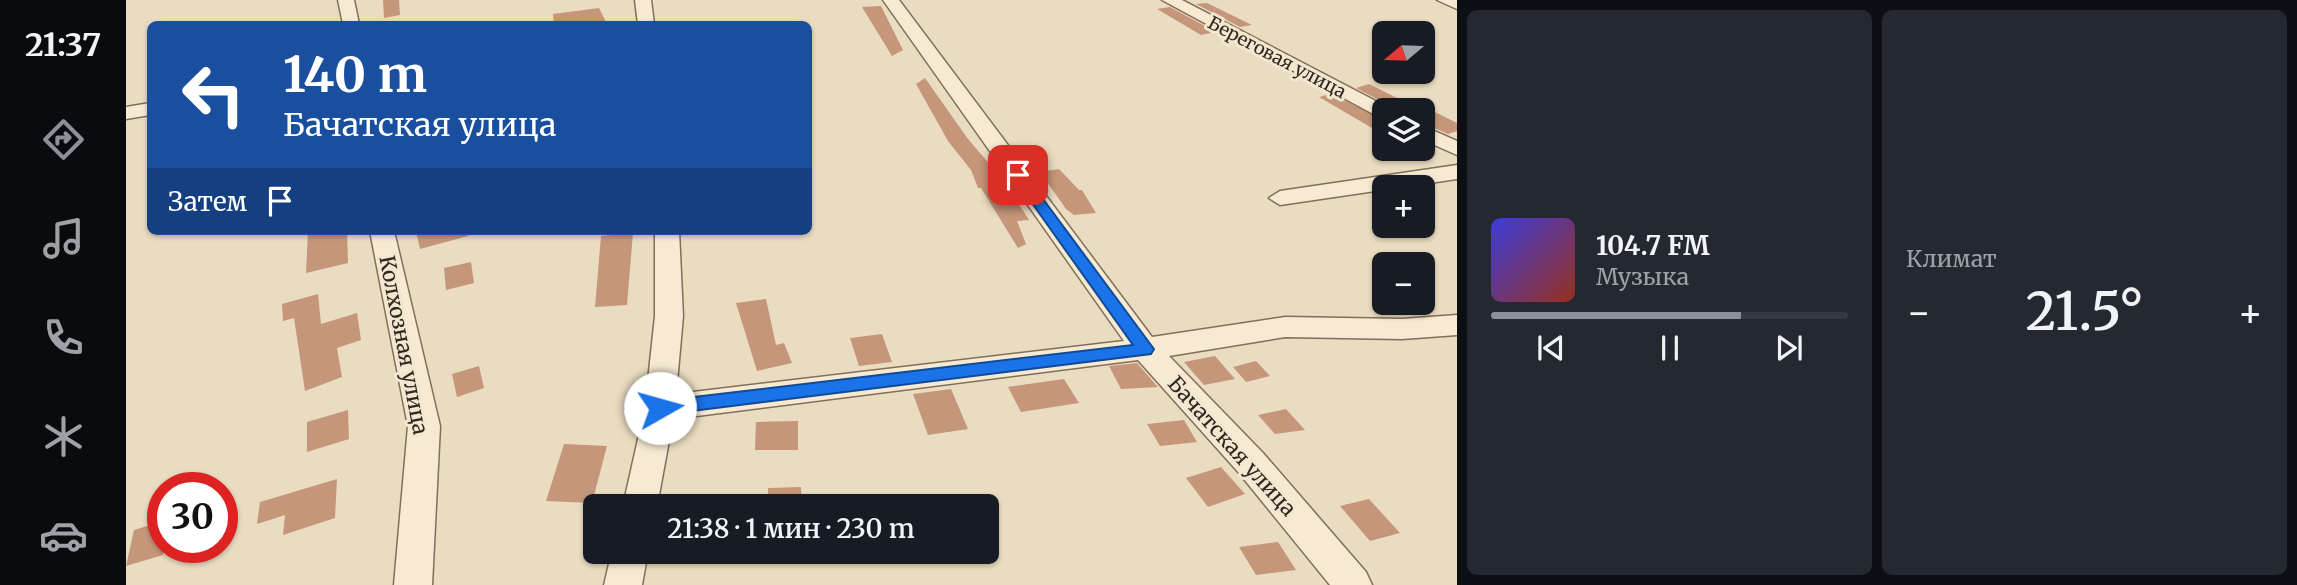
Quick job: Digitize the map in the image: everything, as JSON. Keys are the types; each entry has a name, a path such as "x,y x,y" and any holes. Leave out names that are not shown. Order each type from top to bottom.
{"street":[{"path":"346,0 350,21"},
{"path":"643,0 646,21"},
{"name":"Бачатская улица","path":"891,0 1145,349 1251,463 1353,585"},
{"name":"Береговая улица","path":"1170,0 1372,106"},
{"path":"1445,0 1457,4"},
{"path":"126,113 147,110"},
{"path":"1435,138 1457,149"},
{"path":"1280,198 1457,172"},
{"name":"Колхозная улица","path":"383,235 424,426 413,585"},
{"path":"642,494 660,408 668,316 667,235"},
{"path":"660,408 1145,349 1285,327 1402,330 1457,326"},
{"path":"623,585 627,564"}],"building":[{"path":"383,0 399,0 400,15 384,18"},
{"path":"1207,3 1252,25 1240,27 1196,4"},
{"path":"881,6 903,50 892,56 862,7"},
{"path":"1170,7 1216,32 1201,35 1157,9"},
{"path":"599,8 606,21 554,21 553,14"},
{"path":"925,78 968,139 998,174 1009,202 1017,201 1029,220 1017,221 1026,244 1018,248 981,188 978,188 971,170 948,141 916,84"},
{"path":"1369,84 1397,98 1375,98 1356,88"},
{"path":"1331,94 1372,114 1372,128 1319,97"},
{"path":"1435,112 1457,123 1457,131 1448,134 1435,128"},
{"path":"1059,169 1082,190 1096,213 1074,215 1066,209 1040,172"},
{"path":"308,235 347,235 348,263 306,273"},
{"path":"417,235 468,235 468,236 420,249"},
{"path":"633,235 627,305 595,307 601,236"},
{"path":"471,262 474,283 446,290 444,268"},
{"path":"318,294 321,324 357,313 361,340 337,348 342,377 305,391 294,318 283,321 282,304"},
{"path":"766,299 776,345 784,343 792,363 757,371 736,303"},
{"path":"882,334 892,362 859,366 850,338"},
{"path":"1215,356 1235,379 1204,385 1184,362"},
{"path":"1256,361 1270,376 1246,382 1233,367"},
{"path":"1137,363 1158,387 1121,389 1109,366"},
{"path":"479,366 484,388 457,397 452,374"},
{"path":"1064,379 1079,403 1021,412 1008,387"},
{"path":"951,389 968,429 928,435 913,394"},
{"path":"1286,409 1305,430 1275,434 1258,415"},
{"path":"348,410 349,439 307,452 307,422"},
{"path":"1184,420 1197,442 1160,446 1147,424"},
{"path":"798,421 798,450 755,450 756,422"},
{"path":"564,444 607,446 594,494 583,494 583,503 546,501"},
{"path":"1221,467 1245,494 1208,507 1186,478"},
{"path":"337,479 335,518 283,535 285,515 257,524 260,502"},
{"path":"801,487 801,494 768,494 768,488"},
{"path":"1369,499 1400,533 1370,541 1340,506"},
{"path":"147,526 147,560 126,566 134,530"},
{"path":"1278,542 1296,570 1256,575 1239,547"}],"route":[{"path":"660,408 1145,349 1018,175"}]}
